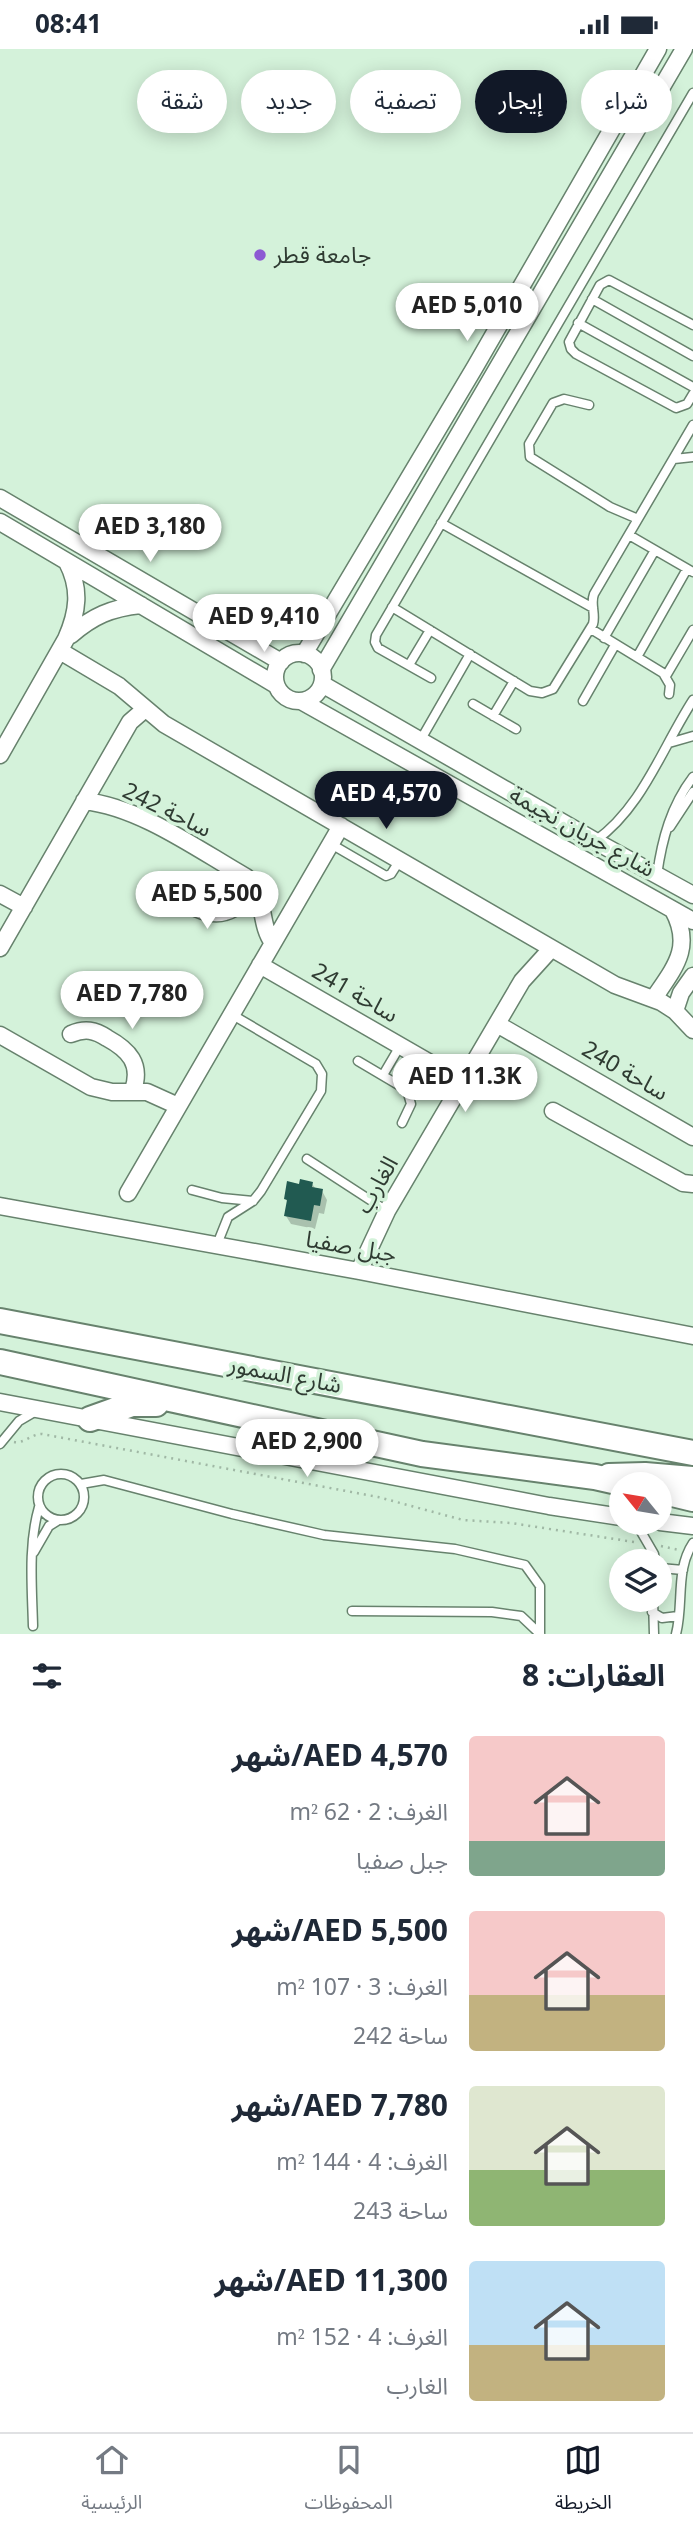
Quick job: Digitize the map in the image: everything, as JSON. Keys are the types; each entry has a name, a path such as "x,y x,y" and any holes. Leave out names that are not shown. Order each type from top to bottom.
{"main road":[{"name":"شارع السمور","path":"0,1321 693,1453"},
{"name":"شارع السمور","path":"0,1362 422,1454 609,1480"},
{"path":"90,1419 124,1406 148,1403 255,1425 292,1426"},
{"path":"595,1477 645,1475 693,1479"},
{"path":"672,1495 693,1499"}],"street":[{"path":"304,654 475,367 658,49"},
{"path":"0,523 276,685 288,699 301,701 314,696 322,677 410,521 684,49"},
{"path":"475,367 493,377"},
{"path":"0,498 281,662"},
{"path":"389,509 410,521"},
{"path":"0,755 75,620 78,601 75,581 67,562"},
{"path":"63,645 88,621 101,613 114,608 141,605"},
{"path":"63,645 119,686 164,724 551,949 623,989 654,998 675,1011 693,1030"},
{"path":"276,685 275,673 281,662 291,655 304,654 315,660 322,677"},
{"name":"شارع جريان نجيمة","path":"322,677 420,741 693,895"},
{"name":"شارع جريان نجيمة","path":"301,701 693,921"},
{"path":"0,948 130,722 145,709"},
{"name":"ساحة 242","path":"84,801 132,813 246,877 258,892"},
{"path":"128,1193 341,826"},
{"path":"156,884 212,913 231,910 258,892 268,934 273,943"},
{"path":"0,894 24,907"},
{"path":"654,998 678,963 684,949 683,927 673,910"},
{"name":"الغارب","path":"359,1271 387,1211 497,1024 527,974 551,949"},
{"name":"ساحة 241","path":"260,965 463,1082"},
{"path":"675,1011 681,993 693,976"},
{"name":"ساحة 240","path":"497,1024 693,1137"},
{"path":"71,1034 83,1030 96,1031 126,1050 136,1069 133,1090"},
{"path":"0,1035 91,1087 112,1092 133,1090 154,1093 178,1106"},
{"path":"553,1111 684,1183 693,1184"},
{"name":"جبل صفيا","path":"0,1206 359,1271 693,1336"},
{"path":"0,1402 549,1507 609,1515"},
{"path":"672,1523 693,1525"}],"lane":[{"path":"431,678 381,650 375,642 376,635 693,93"},
{"path":"693,325 612,281 602,282 569,342 570,349 576,354 676,408 687,404 693,394"},
{"path":"592,299 693,356"},
{"path":"578,323 693,387"},
{"path":"589,405 565,399 553,403 529,445 530,457 610,507 638,519"},
{"path":"392,607 536,693 553,689 591,629 594,619 594,594 693,425"},
{"path":"674,459 693,457"},
{"path":"441,523 593,608"},
{"path":"629,535 690,571 637,657"},
{"path":"604,638 655,550"},
{"path":"591,629 666,677 670,694"},
{"path":"409,665 430,630"},
{"path":"666,677 693,630"},
{"path":"583,701 615,645"},
{"path":"420,741 470,654"},
{"path":"494,716 513,681"},
{"path":"595,841 625,815 693,700"},
{"path":"473,704 516,729"},
{"path":"668,743 693,736"},
{"path":"657,875 661,846 676,804 693,777"},
{"path":"666,832 693,792"},
{"path":"331,844 386,876 391,874 400,860"},
{"path":"216,1247 228,1217 253,1201 321,1091 323,1080 316,1064 231,1014"},
{"path":"383,1075 400,1046"},
{"path":"358,1061 403,1086 409,1094 410,1108 402,1123"},
{"path":"307,1160 387,1211"},
{"path":"192,1190 222,1198 253,1201"},
{"path":"1,1442 19,1421 38,1409"},
{"path":"32,1555 49,1526 57,1521 71,1519 81,1509 84,1496 80,1484 70,1475 56,1474 44,1481 37,1493 39,1507 34,1525 32,1555 33,1626"},
{"path":"84,1496 104,1480"},
{"path":"80,1484 104,1480 324,1535 455,1549 525,1565 540,1585 540,1634"},
{"path":"39,1507 47,1516 57,1521"},
{"path":"643,1535 650,1549"},
{"path":"676,1634 682,1570 687,1552 693,1543"},
{"path":"672,1569 682,1570"},
{"path":"352,1611 492,1612 521,1616 540,1634"},
{"path":"652,1612 662,1618 678,1616"},
{"path":"652,1612 654,1634"}],"path":[{"path":"1,1442 19,1443 32,1435 43,1434 378,1497 463,1520 511,1523 687,1552"}],"building":[{"path":"300,1179 313,1182 312,1187 323,1189 320,1206 314,1205 311,1221 284,1216 287,1181 299,1184"}],"place":[{"name":"جامعة قطر","path":"260,255"}]}
